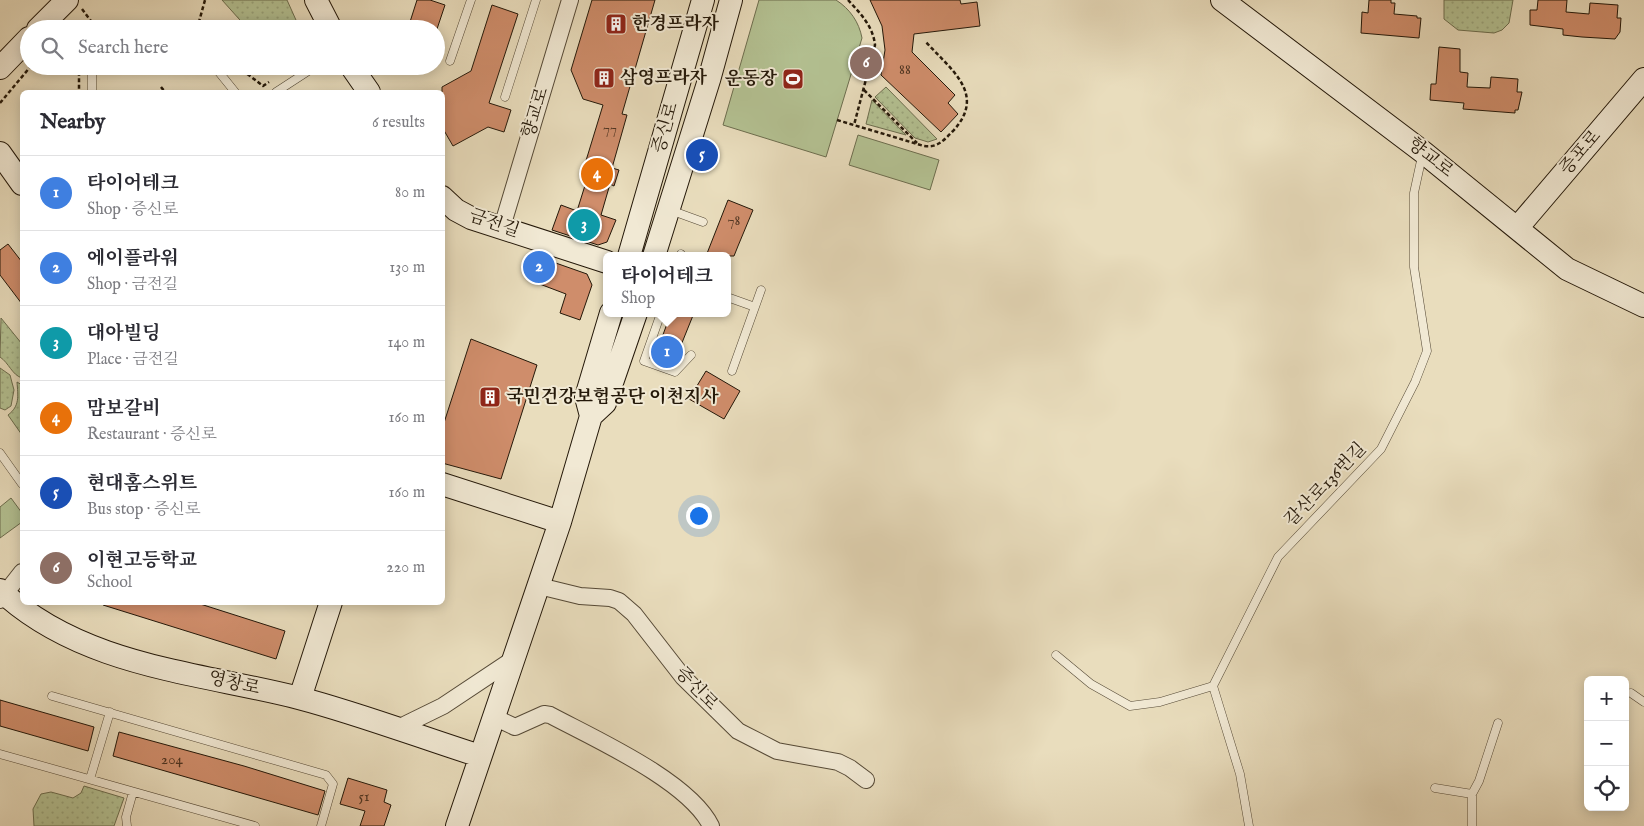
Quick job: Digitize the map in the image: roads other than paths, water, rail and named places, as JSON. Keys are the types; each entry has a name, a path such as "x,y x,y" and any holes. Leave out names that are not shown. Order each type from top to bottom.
{"main road":[{"path":"316,0 326,20"},
{"name":"증신로","path":"630,252 703,0"},
{"name":"증신로","path":"655,252 709,80 731,0"},
{"name":"향교로","path":"1222,0 1423,152 1518,227 1567,269 1644,306"},
{"path":"56,20 74,4"},
{"path":"0,68 20,47"},
{"path":"357,75 368,90"},
{"name":"증포로","path":"1518,227 1644,79"},
{"path":"0,153 20,181"},
{"name":"금전길","path":"445,200 456,210 472,218 603,261"},
{"path":"457,826 560,522 591,416 586,397 610,317"},
{"path":"591,416 606,403 634,356 636,317"},
{"path":"445,485 560,522"},
{"name":"영창로","path":"1,595 58,633 132,661 300,698 480,756"},
{"path":"300,698 330,605"}],"street":[{"name":"향교로","path":"502,227 570,0"},
{"path":"1,595 20,574"},
{"name":"증신로","path":"539,586 580,596 610,598 619,601 634,614 683,677 738,731 777,751 838,762 866,780"},
{"path":"396,730 443,706 515,658"},
{"path":"494,717 516,727 544,714 550,715 658,776 699,806 711,826"}],"lane":[{"path":"450,61 471,0"},
{"path":"505,97 536,0"},
{"path":"92,75 92,90"},
{"path":"221,75 233,90"},
{"path":"279,90 302,75"},
{"name":"갈산로136번길","path":"1213,686 1278,557 1381,450 1416,382 1427,351 1414,267 1414,194 1423,152"},
{"path":"668,209 703,222"},
{"path":"732,371 762,290"},
{"path":"731,298 755,307"},
{"path":"658,317 634,356 675,372 691,355"},
{"path":"0,453 20,481"},
{"path":"1056,656 1091,684 1130,706 1160,702 1213,686 1240,774 1249,826"},
{"path":"1631,693 1644,702"},
{"path":"52,696 326,775 333,784 321,826"},
{"path":"90,779 110,712"},
{"path":"1472,826 1472,794 1479,781 1498,723"},
{"path":"0,754 255,826"},
{"path":"1435,788 1472,794"},
{"path":"127,826 126,817 133,792"}],"place":[{"name":"한경프라자","path":"616,24"},
{"name":"이현고등학교","path":"866,63"},
{"name":"삼영프라자","path":"604,78"},
{"name":"운동장","path":"793,79"},
{"name":"현대홈스위트","path":"702,155"},
{"name":"맘보갈비","path":"597,174"},
{"name":"대아빌딩","path":"584,225"},
{"name":"에이플라워","path":"539,267"},
{"name":"타이어테크","path":"667,352"},
{"name":"국민건강보험공단 이천지사","path":"490,397"}]}
